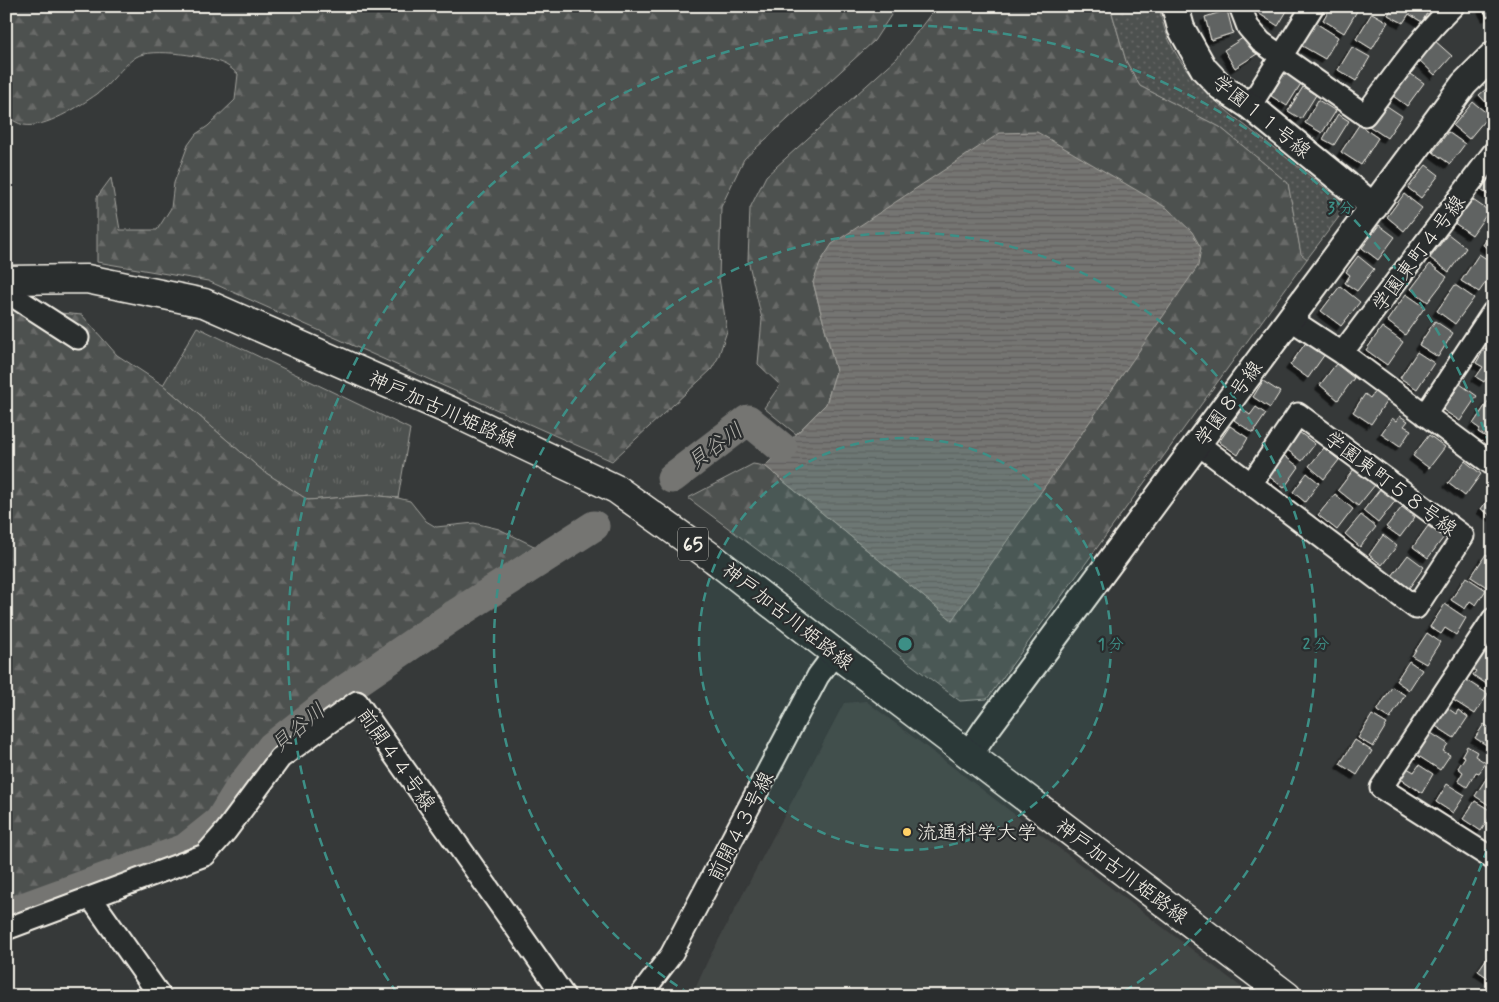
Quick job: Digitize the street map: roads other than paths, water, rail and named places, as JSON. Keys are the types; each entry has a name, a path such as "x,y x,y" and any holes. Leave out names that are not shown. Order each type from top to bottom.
{"main road":[{"name":"神戸加古川姫路線","path":"11,280 87,279 204,303 452,412 616,489 714,559 1287,996"}],"street":[{"name":"学園１１号線","path":"1175,6 1181,28 1204,69 1221,87 1250,106 1374,207"},
{"path":"1240,6 1248,27 1261,42 1365,116 1412,52 1453,6"},
{"path":"1250,106 1313,6"},
{"name":"学園８号線","path":"969,755 1464,84 1493,56"},
{"name":"学園東町４号線","path":"1342,353 1493,153"},
{"path":"11,280 16,298 78,338"},
{"path":"1425,415 1493,312"},
{"path":"1290,319 1342,353 1493,465"},
{"name":"学園東町５８号線","path":"1198,444 1251,484 1416,608 1463,536 1298,414 1251,484"},
{"path":"1492,858 1381,788 1493,619"},
{"name":"前開４３号線","path":"640,996 672,955 818,676 835,653"},
{"name":"前開４４号線","path":"6,929 205,855 226,832 280,758 357,702 564,996"},
{"path":"91,898 160,996"}],"waterway":[{"name":"貝谷川","path":"672,478 748,420 782,448"},
{"name":"貝谷川","path":"6,914 185,849 220,821 241,787 272,747 342,692 450,618 594,526"}],"place":[{"name":"流通科学大学","path":"907,832"}]}
